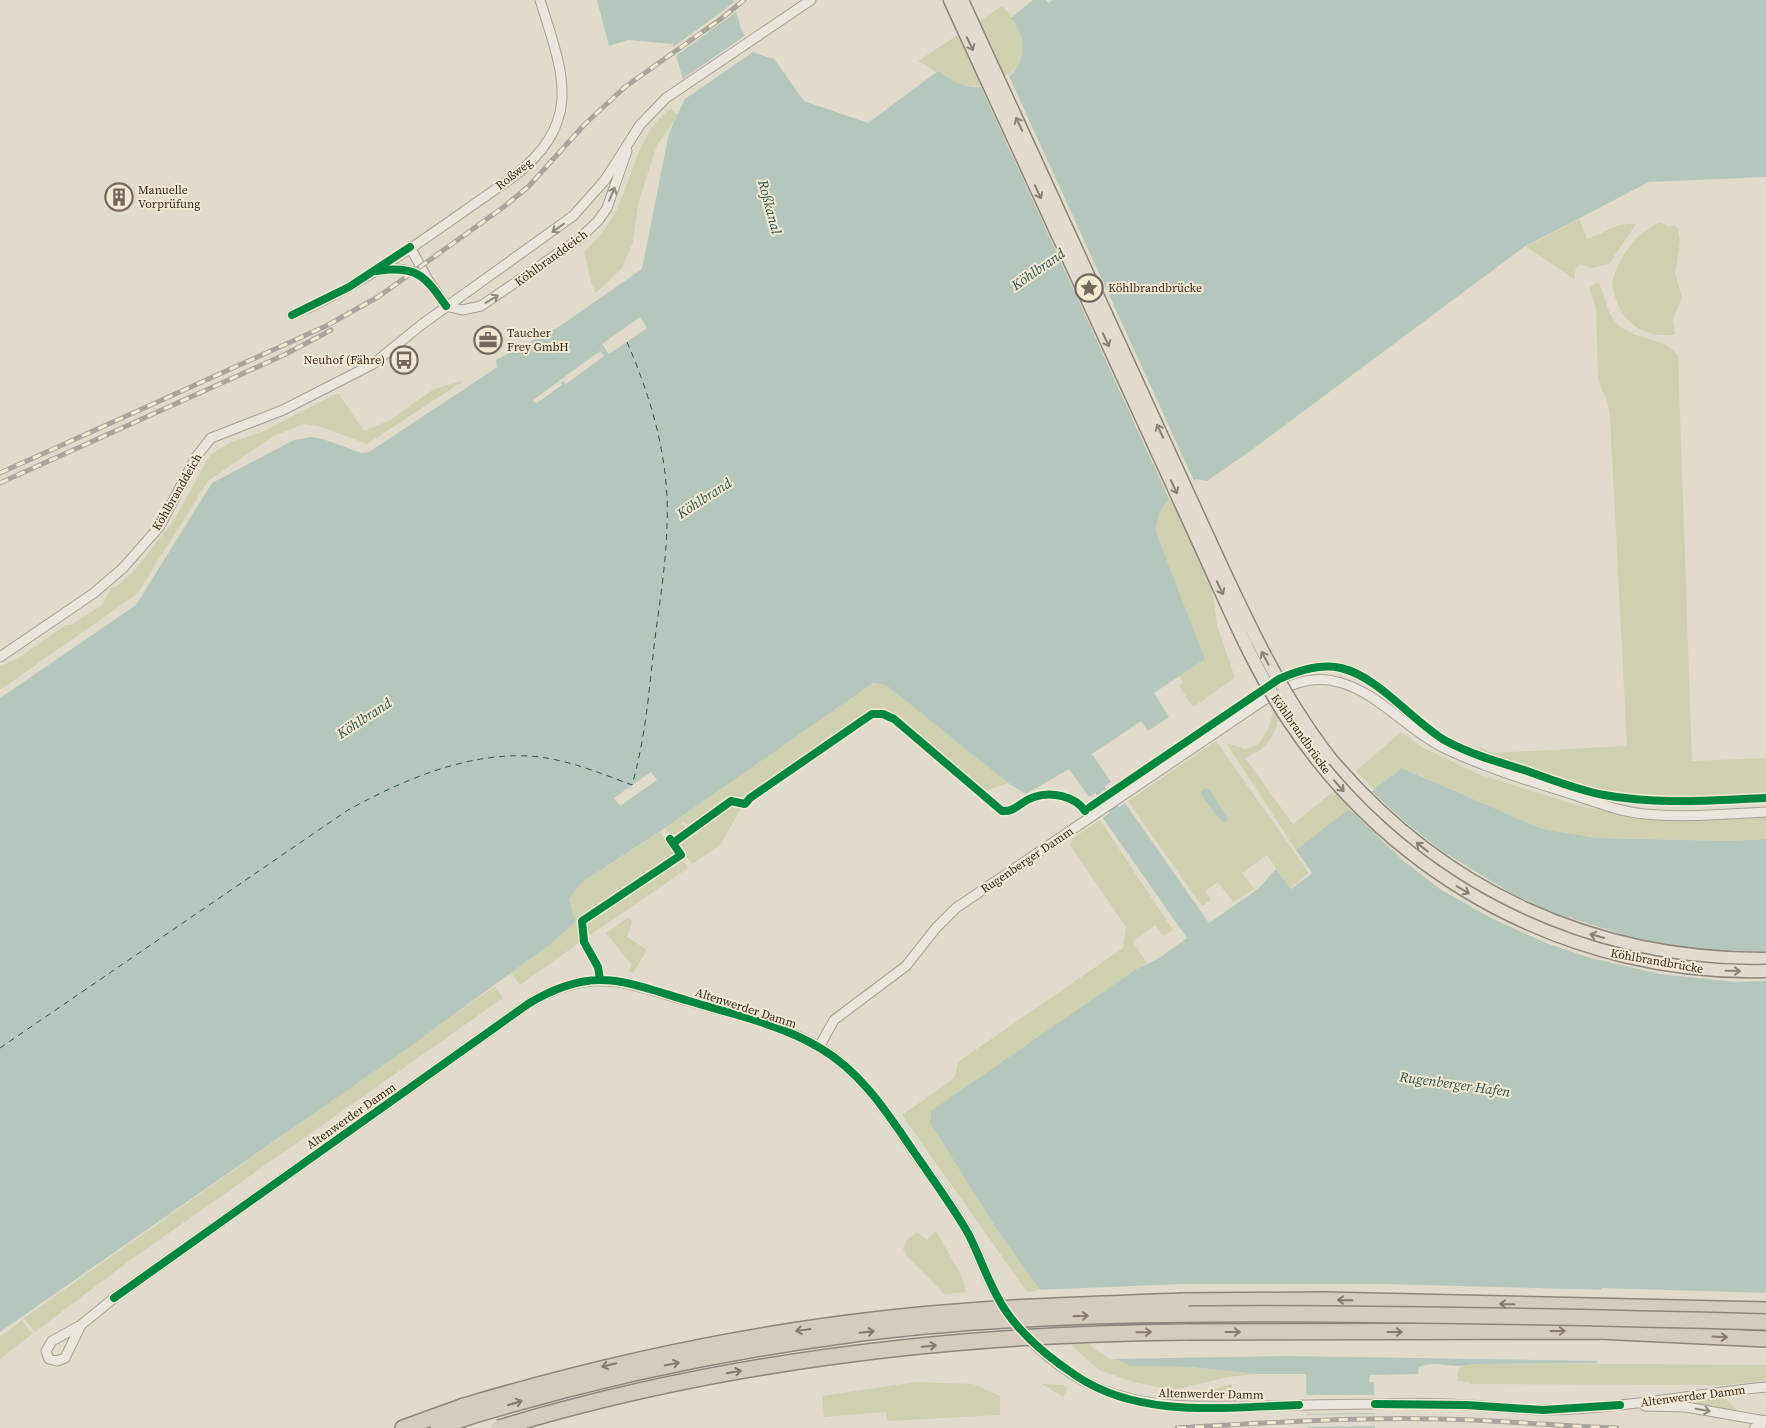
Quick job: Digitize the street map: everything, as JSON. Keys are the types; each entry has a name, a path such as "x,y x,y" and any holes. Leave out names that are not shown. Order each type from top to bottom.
{"highway":[{"path":"403,1428 464,1406 610,1365 746,1338 882,1319 1065,1305 1192,1301 1333,1300 1766,1310"},
{"path":"438,1428 542,1395 689,1360 843,1335 968,1323 1183,1313 1548,1316 1766,1322"},
{"path":"499,1428 643,1390 711,1376 818,1358 971,1342 1109,1333 1227,1332 1598,1331 1766,1338"}],"main road":[{"name":"Köhlbrandbrücke","path":"950,0 1244,642 1288,720 1330,776 1379,827 1415,857 1473,896 1529,925 1586,946 1642,961 1699,970 1766,972"},
{"name":"Köhlbrandbrücke","path":"962,0 1253,633 1288,698 1330,758 1374,806 1423,848 1482,887 1525,909 1586,933 1646,948 1705,957 1766,959"}],"street":[{"name":"Roßweg","path":"292,315 327,300 372,272 512,178 536,157 551,139 559,119 562,91 540,0"},
{"name":"Köhlbranddeich","path":"0,657 94,593 123,568 160,526 196,457 211,438 269,416 364,370 446,306 573,216 596,192 632,137 652,111 678,90 811,0"},
{"name":"Köhlbranddeich","path":"446,306 462,310 482,306 580,239 598,221 607,208 632,137"},
{"path":"410,247 428,280 446,306"},
{"path":"372,272 402,269 414,272 428,280"},
{"name":"Rugenberger Damm","path":"820,1047 834,1020 906,966 936,928 956,908 1284,687 1300,681 1321,679 1339,682 1360,691 1443,748 1492,768 1614,808 1643,814 1686,816 1766,812"},
{"name":"Altenwerder Damm","path":"81,1325 122,1292 528,1004 563,986 588,980 627,984 744,1017 820,1047 855,1075 882,1106 960,1220 1004,1308 1035,1345 1080,1378 1098,1388 1146,1403 1175,1407 1375,1404 1466,1405 1543,1410 1620,1405 1766,1387"},
{"name":"Altenwerder Damm","path":"1620,1405 1686,1407 1754,1423 1766,1421"}],"green space":[{"path":"1002,6 1021,30 1025,43 1024,54 1019,65 1001,80 990,85 966,86 948,79 918,61"},
{"path":"671,108 678,116 657,145 638,204 633,242 622,268 596,293 591,283 584,252 598,237 617,209 638,154 651,129"},
{"path":"1579,219 1587,239 1616,226 1636,224 1609,264 1592,268 1580,264 1576,268 1574,279 1526,247"},
{"path":"1661,222 1668,227 1674,225 1678,229 1680,242 1675,273 1682,298 1673,319 1675,335 1650,333 1632,323 1624,316 1619,306 1612,282 1619,264 1630,246 1644,232"},
{"path":"1596,283 1601,288 1611,316 1621,327 1638,336 1664,344 1678,356 1692,761 1766,758 1766,795 1670,799 1604,793 1480,750 1474,744 1492,753 1627,746 1610,417 1608,404 1598,379 1596,307 1589,288"},
{"path":"465,380 367,444 322,427 304,424 274,436 208,481 137,594 0,690 0,666 17,659 66,625 71,625 102,605 113,586 115,588 135,570 174,520 210,455 231,442 262,432 338,393 364,431 390,420 434,389"},
{"path":"1175,494 1210,574 1217,625 1235,678 1193,707 1179,686 1183,682 1179,676 1205,659 1156,532 1161,511"},
{"path":"873,683 886,685 1008,783 986,791 972,782 893,714 879,708 870,710 737,801 732,800 693,828 683,822 681,824 690,829 675,840 665,828"},
{"path":"1276,704 1281,711 1270,740 1260,750 1245,758 1293,824 1335,790 1351,808 1296,850 1226,743 1245,749 1258,745 1268,729"},
{"path":"1401,732 1420,746 1478,774 1579,806 1630,815 1766,814 1766,839 1732,841 1597,838 1542,829 1403,768 1374,790 1356,771"},
{"path":"1216,741 1309,873 1290,888 1267,855 1242,873 1254,889 1233,902 1218,882 1205,891 1211,900 1202,906 1128,801"},
{"path":"733,803 742,806 721,844 692,864 676,843"},
{"path":"1100,820 1173,930 1163,936 1155,925 1133,942 1147,963 931,1111 930,1123 998,1231 1040,1290 1027,1292 902,1115 952,1080 955,1076 958,1062 1123,948 1126,927 1070,845 1073,838"},
{"path":"660,832 676,855 580,919 580,942 520,985 511,972 553,942 569,899 581,883"},
{"path":"681,858 688,868 586,938 585,923"},
{"path":"629,917 632,922 627,937 647,950 633,973 629,971 631,964 606,933"},
{"path":"495,986 503,998 129,1261 35,1332 24,1318"},
{"path":"936,1231 962,1277 966,1292 944,1294 907,1256 903,1249 907,1240 917,1232 927,1240"},
{"path":"1062,1316 1078,1332 1129,1366 1190,1367 1257,1374 1228,1377 1174,1390 1133,1382 1099,1370 1057,1332 1046,1318"},
{"path":"22,1320 32,1334 0,1359 0,1337"},
{"path":"1470,1363 1766,1365 1766,1381 1725,1385 1469,1384 1469,1382 1457,1381 1459,1368"},
{"path":"915,1382 973,1384 1000,1396 1000,1415 887,1421 886,1412 824,1417 822,1396"},
{"path":"1042,1384 1064,1385 1068,1388 1063,1397"},
{"path":"1232,1384 1231,1396 1191,1395"},
{"path":"1725,1398 1738,1411 1693,1404 1693,1400"}],"water":[{"path":"597,0 733,0 741,29 755,53 774,59 804,101 868,123 938,71 953,81 969,87 981,87 1005,79 1014,72 1020,63 1023,52 1018,29 1011,18 1033,0 1046,0 1049,3 1053,0 1766,0 1766,177 1649,182 1524,247 1253,449 1207,481 1196,479 1168,500 1160,513 1156,532 1205,659 1154,693 1169,717 1148,731 1141,721 1092,754 1111,782 1089,797 1069,769 1026,794 1008,783 886,685 873,683 665,828 581,883 569,899 575,922 553,942 408,1048 0,1332 0,698 136,605 212,483 294,440 311,437 323,439 361,453 369,452 497,367 496,360 560,326 642,269 669,133 687,94 673,44 628,40 609,46"},
{"name":"Rugenberger Hafen","path":"1402,768 1542,829 1597,838 1732,841 1766,839 1766,1293 1602,1288 1597,1363 1470,1364 1463,1366 1432,1364 1419,1367 1418,1374 1370,1375 1369,1382 1374,1382 1375,1428 1307,1428 1306,1374 1257,1374 1190,1367 1129,1366 1078,1332 1040,1290 998,1231 930,1123 931,1111 1135,970 1159,958 1187,938 1103,818 1125,803 1209,923 1258,889 1276,869 1291,889 1312,873 1296,850"},
{"path":"1206,788 1211,791 1227,818 1226,823 1222,822 1203,798 1201,792"}],"pier":[{"path":"736,1 739,10 674,57 672,48"},
{"path":"746,35 756,50 685,99 681,80"},
{"path":"1008,74 1195,483 1170,501 980,85 994,82"},
{"path":"640,317 647,328 609,354 602,344"},
{"path":"600,351 604,356 566,384 563,381 562,385 537,403 534,402 533,400"},
{"path":"651,772 657,780 620,806 614,798"},
{"path":"1370,790 1405,822 1442,851 1514,895 1557,914 1628,936 1691,949 1766,953 1766,981 1736,982 1660,974 1591,958 1546,943 1491,918 1440,889 1405,862 1347,807"},
{"path":"1183,1284 1384,1284 1766,1294 1604,1291 1602,1324 1060,1318 1036,1290"},
{"path":"1182,1322 1602,1325 1599,1361 1286,1356 1110,1359 1096,1350 1068,1326"},
{"path":"1304,1395 1375,1395 1375,1413 1304,1414"},
{"path":"1375,1414 1375,1426 1305,1427 1304,1415"}],"waterway":[{"path":"1091,777 1123,823"}],"ferry route":[{"path":"0,1048 348,810 390,788 458,764 505,756 542,757 569,763 632,785 643,734 662,586 667,502 666,478 658,431 644,386 627,342"}],"railway":[{"path":"0,473 326,326 378,297 505,206 529,186 585,124 625,87 722,18 744,0"},
{"path":"0,483 286,354 331,330"},
{"path":"1177,1428 1373,1419 1439,1419 1617,1428"}],"cycle path":[{"path":"292,315 349,287 410,247"},
{"path":"377,271 402,270 419,275 432,287 446,306"},
{"path":"1090,807 1279,679 1301,671 1325,666 1341,668 1369,680 1433,732 1455,746 1594,793 1624,798 1665,801 1766,798"},
{"path":"673,843 731,801 745,804 750,798 872,714 883,714 894,719 1002,811 1011,810 1029,799 1041,795 1069,798 1085,811"},
{"path":"600,980 598,967 584,942 582,921 681,855 670,839"},
{"path":"114,1298 528,1004 571,984 608,980 645,988 739,1015 789,1032 820,1048 851,1071 876,1099 958,1216 969,1235 993,1288 1012,1320 1043,1351 1078,1377 1103,1390 1129,1399 1157,1405 1185,1408 1299,1405"},
{"path":"1375,1404 1466,1405 1543,1410 1620,1405"}],"place":[{"name":"Manuelle Vorprüfung","path":"119,197"},
{"name":"Köhlbrandbrücke","path":"1089,288"},
{"name":"Taucher Frey GmbH","path":"488,340"},
{"name":"Neuhof (Fähre)","path":"404,360"}],"water label":[{"name":"Roßkanal","path":"770,207"},
{"name":"Köhlbrand","path":"1038,269"},
{"name":"Köhlbrand","path":"704,498"},
{"name":"Köhlbrand","path":"364,718"}]}
